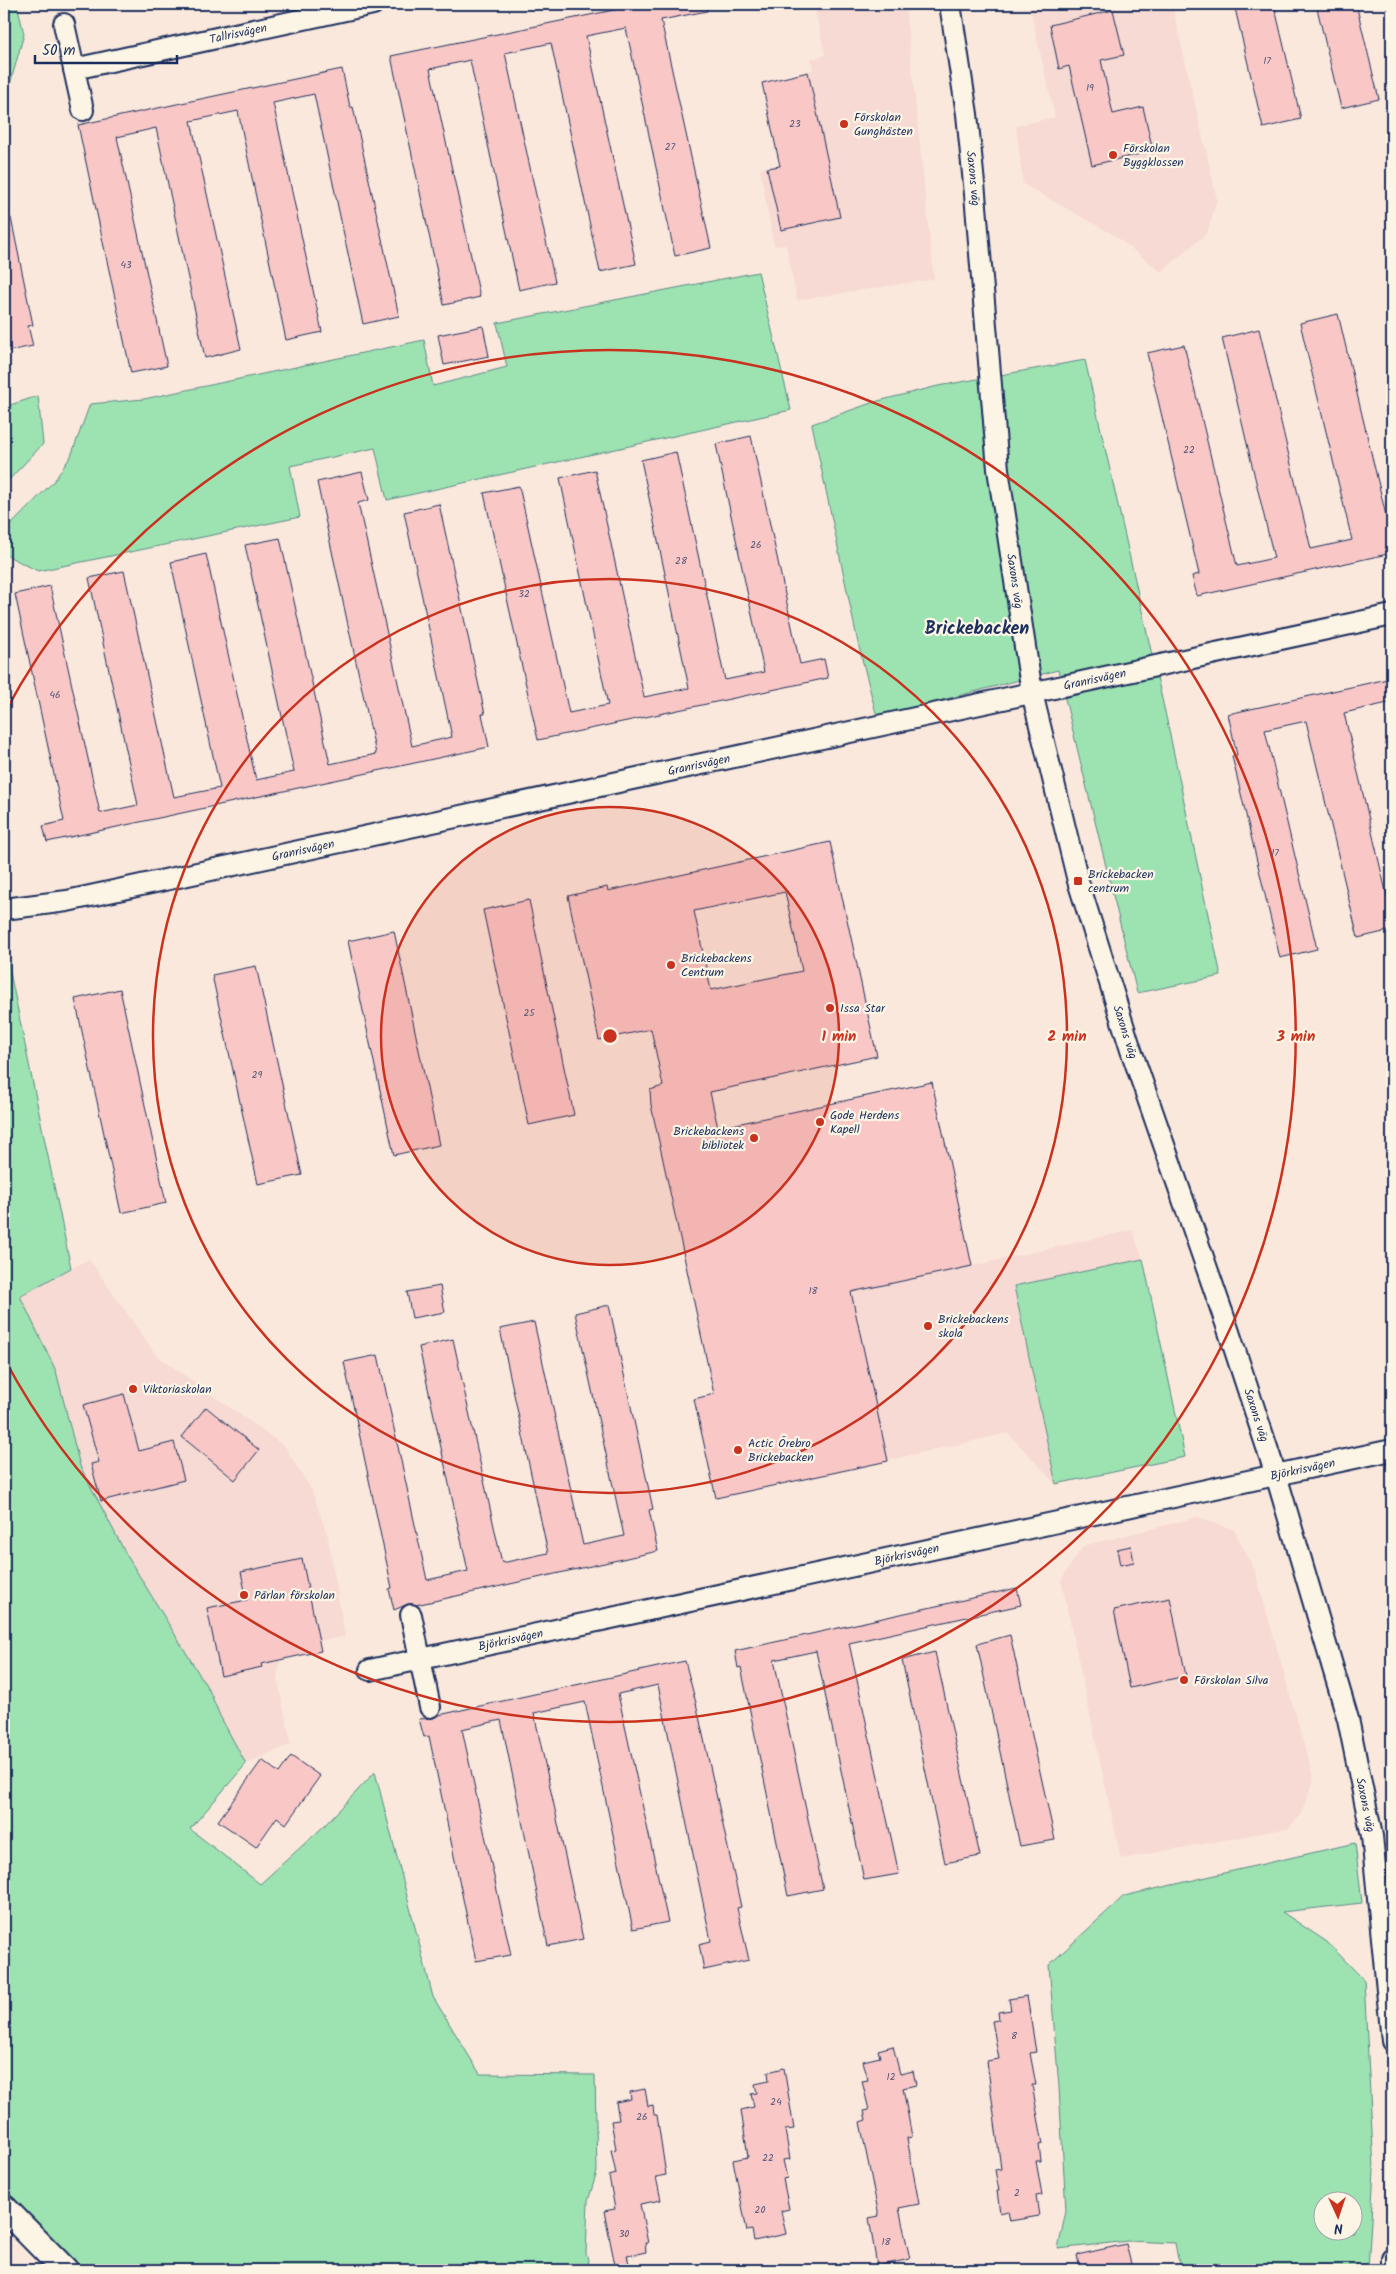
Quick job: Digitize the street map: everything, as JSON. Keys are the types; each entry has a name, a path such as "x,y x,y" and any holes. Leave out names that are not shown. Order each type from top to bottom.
{"street":[{"name":"Tallrisvägen","path":"74,69 373,4"},
{"name":"Saxons väg","path":"950,4 967,114 998,469 1032,693 1078,881 1131,1050 1228,1329 1256,1419 1276,1475 1348,1719 1367,1806 1379,1897 1392,2041"},
{"path":"64,24 83,110"},
{"name":"Granrisvägen","path":"4,909 67,901 1392,615"},
{"name":"Björkrisvägen","path":"370,1670 1392,1450"},
{"path":"411,1615 430,1706"},
{"path":"4,2208 65,2270"},
{"path":"1392,2258 1392,2270"}],"shaded area":[{"name":"Förskolan Gunghästen","path":"814,4 905,4 934,279 797,300 786,245 774,246 760,169 780,165 762,83 808,72 813,69 811,59 825,55"},
{"name":"Förskolan Byggklossen","path":"1029,4 1172,4 1217,199 1207,233 1161,272 1114,235 1023,184 1016,126 1055,117"},
{"name":"Brickebackens skola","path":"932,1082 972,1266 1132,1230 1143,1259 1185,1457 1056,1484 1008,1433 769,1487 748,1387 714,1394 667,1176 828,1105"},
{"path":"89,1259 156,1355 284,1446 312,1491 328,1537 345,1637 319,1641 321,1651 281,1659 277,1677 291,1744 246,1764 220,1716 210,1692 126,1554 80,1466 56,1371 19,1296"},
{"name":"Förskolan Silva","path":"1198,1517 1234,1530 1255,1571 1314,1780 1300,1816 1289,1828 1121,1859 1061,1580 1083,1546"}],"green space":[{"path":"4,4 17,4 24,34 4,106"},
{"path":"758,272 791,410 387,500 375,448 290,466 300,517 38,571 4,554 5,531 54,481 71,456 90,404 144,399 424,340 433,386 507,367 497,323"},
{"path":"1085,360 1167,721 1221,976 1137,993 1058,670 877,717 858,643 812,424 874,402 938,386"},
{"path":"38,396 43,444 4,485 4,407"},
{"path":"4,943 71,1268 20,1296 56,1371 80,1466 126,1554 210,1692 220,1716 246,1764 190,1829 260,1884 323,1827 375,1772 433,1997 480,2074 595,2075 597,2172 588,2201 586,2254 591,2270 84,2270 45,2239 4,2191"},
{"path":"1143,1259 1185,1457 1056,1484 1014,1286"},
{"path":"1355,1843 1362,1903 1282,1912 1327,1942 1364,1980 1374,2170 1368,2270 1180,2270 1175,2243 1128,2241 1058,2249 1066,2211 1059,2087 1049,1965 1124,1896"}],"building":[{"path":"643,4 707,4 707,11 661,20 711,248 675,256 626,28 586,36 636,264 600,272 551,43 505,53 555,282 519,290 470,60 430,69 480,297 444,305 391,56"},
{"path":"1234,4 1274,4 1301,119 1263,128"},
{"path":"1316,4 1356,4 1379,99 1341,108"},
{"path":"1113,10 1124,55 1101,60 1113,114 1143,107 1153,151 1092,165 1069,66 1059,69 1050,25"},
{"path":"342,69 350,107 353,107 399,316 363,324 314,94 273,103 322,332 286,340 238,111 191,121 241,349 205,358 156,128 117,137 167,366 131,373 78,125"},
{"path":"808,72 840,217 781,230 767,168 780,166 762,83"},
{"path":"11,218 33,325 28,326 33,346 4,352 4,219"},
{"path":"1338,314 1390,532 1392,532 1392,553 1197,596 1192,576 1199,574 1147,353 1184,345 1237,566 1274,558 1222,338 1259,329 1311,549 1352,540 1300,323"},
{"path":"483,326 489,356 444,365 438,335"},
{"path":"751,436 800,664 824,659 828,678 538,740 484,493 519,486 569,713 608,705 560,478 595,470 644,697 689,688 641,460 676,452 725,680 764,672 716,444"},
{"path":"362,472 369,500 358,503 412,746 452,737 404,512 439,504 485,714 482,714 489,747 47,842 43,826 64,821 15,594 50,586 100,813 138,805 89,578 124,571 174,797 220,788 171,562 206,554 256,780 294,772 245,545 280,538 330,764 376,754 317,482"},
{"path":"1392,678 1392,702 1344,713 1392,917 1392,930 1358,938 1306,721 1265,730 1317,949 1280,958 1232,756 1237,755 1228,714"},
{"path":"830,842 877,1056 710,1092 718,1128 932,1082 972,1266 851,1292 888,1461 716,1498 694,1399 714,1394 651,1105 650,1090 663,1086 651,1029 599,1040 568,896 607,887 608,891","holes":["785,892 802,971 711,990 694,911"]},
{"path":"529,900 574,1115 529,1125 483,910"},
{"path":"394,931 439,1145 394,1155 348,941"},
{"path":"256,966 302,1175 258,1184 212,975"},
{"path":"120,989 166,1203 121,1213 75,999"},
{"path":"440,1286 445,1312 412,1318 407,1292"},
{"path":"609,1305 653,1509 649,1510 658,1551 416,1605 408,1604 394,1610 389,1589 392,1588 344,1362 378,1355 427,1580 468,1571 419,1347 453,1339 502,1563 548,1553 500,1329 534,1322 583,1545 624,1536 575,1313"},
{"path":"124,1394 139,1451 174,1442 184,1480 101,1501 91,1464 99,1462 83,1405"},
{"path":"206,1407 259,1450 235,1480 182,1437"},
{"path":"1131,1546 1134,1562 1120,1565 1117,1549"},
{"path":"302,1559 321,1651 261,1664 262,1667 221,1676 207,1608 247,1600 241,1572"},
{"path":"1017,1588 1021,1605 849,1643 899,1874 864,1880 816,1651 774,1660 823,1889 788,1896 741,1667 738,1668 735,1651"},
{"path":"1170,1598 1186,1676 1130,1688 1114,1610"},
{"path":"1010,1635 1055,1840 1020,1846 977,1644"},
{"path":"935,1652 980,1856 945,1863 902,1660"},
{"path":"685,1661 741,1907 737,1908 749,1960 704,1970 699,1944 711,1941 658,1685 618,1694 668,1922 633,1929 585,1702 534,1713 583,1939 548,1946 501,1720 462,1729 511,1955 476,1961 429,1736 424,1737 419,1719 433,1718 439,1715"},
{"path":"291,1756 320,1776 286,1824 277,1817 256,1847 218,1821 262,1760 279,1773"},
{"path":"1027,1996 1036,2052 1030,2053 1036,2085 1032,2085 1043,2144 1039,2145 1041,2161 1036,2161 1042,2195 1036,2196 1039,2216 1010,2221 1008,2211 1000,2213 997,2191 999,2191 995,2170 1001,2169 987,2061 999,2059 992,2021 999,2020 998,2012 1011,2010 1009,1999"},
{"path":"893,2046 900,2074 913,2071 916,2085 903,2088 912,2137 907,2138 919,2204 899,2208 910,2259 877,2266 869,2218 879,2216 860,2122 866,2120 864,2111 869,2110 862,2081 868,2080 863,2061 880,2057 878,2050"},
{"path":"784,2068 794,2129 785,2130 790,2159 783,2160 787,2178 783,2179 789,2209 781,2211 786,2234 754,2241 752,2230 747,2231 733,2160 748,2157 741,2110 754,2107 751,2094 757,2093 755,2084 769,2081 768,2072"},
{"path":"645,2089 648,2106 653,2105 654,2115 657,2115 666,2175 656,2177 661,2200 640,2204 648,2243 645,2243 646,2252 627,2256 630,2267 616,2270 604,2211 615,2209 609,2176 616,2174 611,2150 616,2149 611,2121 619,2120 616,2102 631,2099 630,2092"},
{"path":"1126,2244 1131,2264 1101,2270 1080,2270 1077,2255"}],"place":[{"name":"Förskolan Gunghästen","path":"844,124"},
{"name":"Förskolan Byggklossen","path":"1113,155"},
{"name":"Brickebacken centrum","path":"1078,881"},
{"name":"Brickebackens Centrum","path":"671,965"},
{"name":"Issa Star","path":"830,1008"},
{"name":"Gode Herdens Kapell","path":"820,1122"},
{"name":"Brickebackens bibliotek","path":"754,1138"},
{"name":"Brickebackens skola","path":"928,1326"},
{"name":"Viktoriaskolan","path":"133,1389"},
{"name":"Actic Örebro Brickebacken","path":"738,1450"},
{"name":"Pärlan förskolan","path":"244,1595"},
{"name":"Förskolan Silva","path":"1184,1680"}],"district":[{"name":"Brickebacken","path":"977,629"}]}
